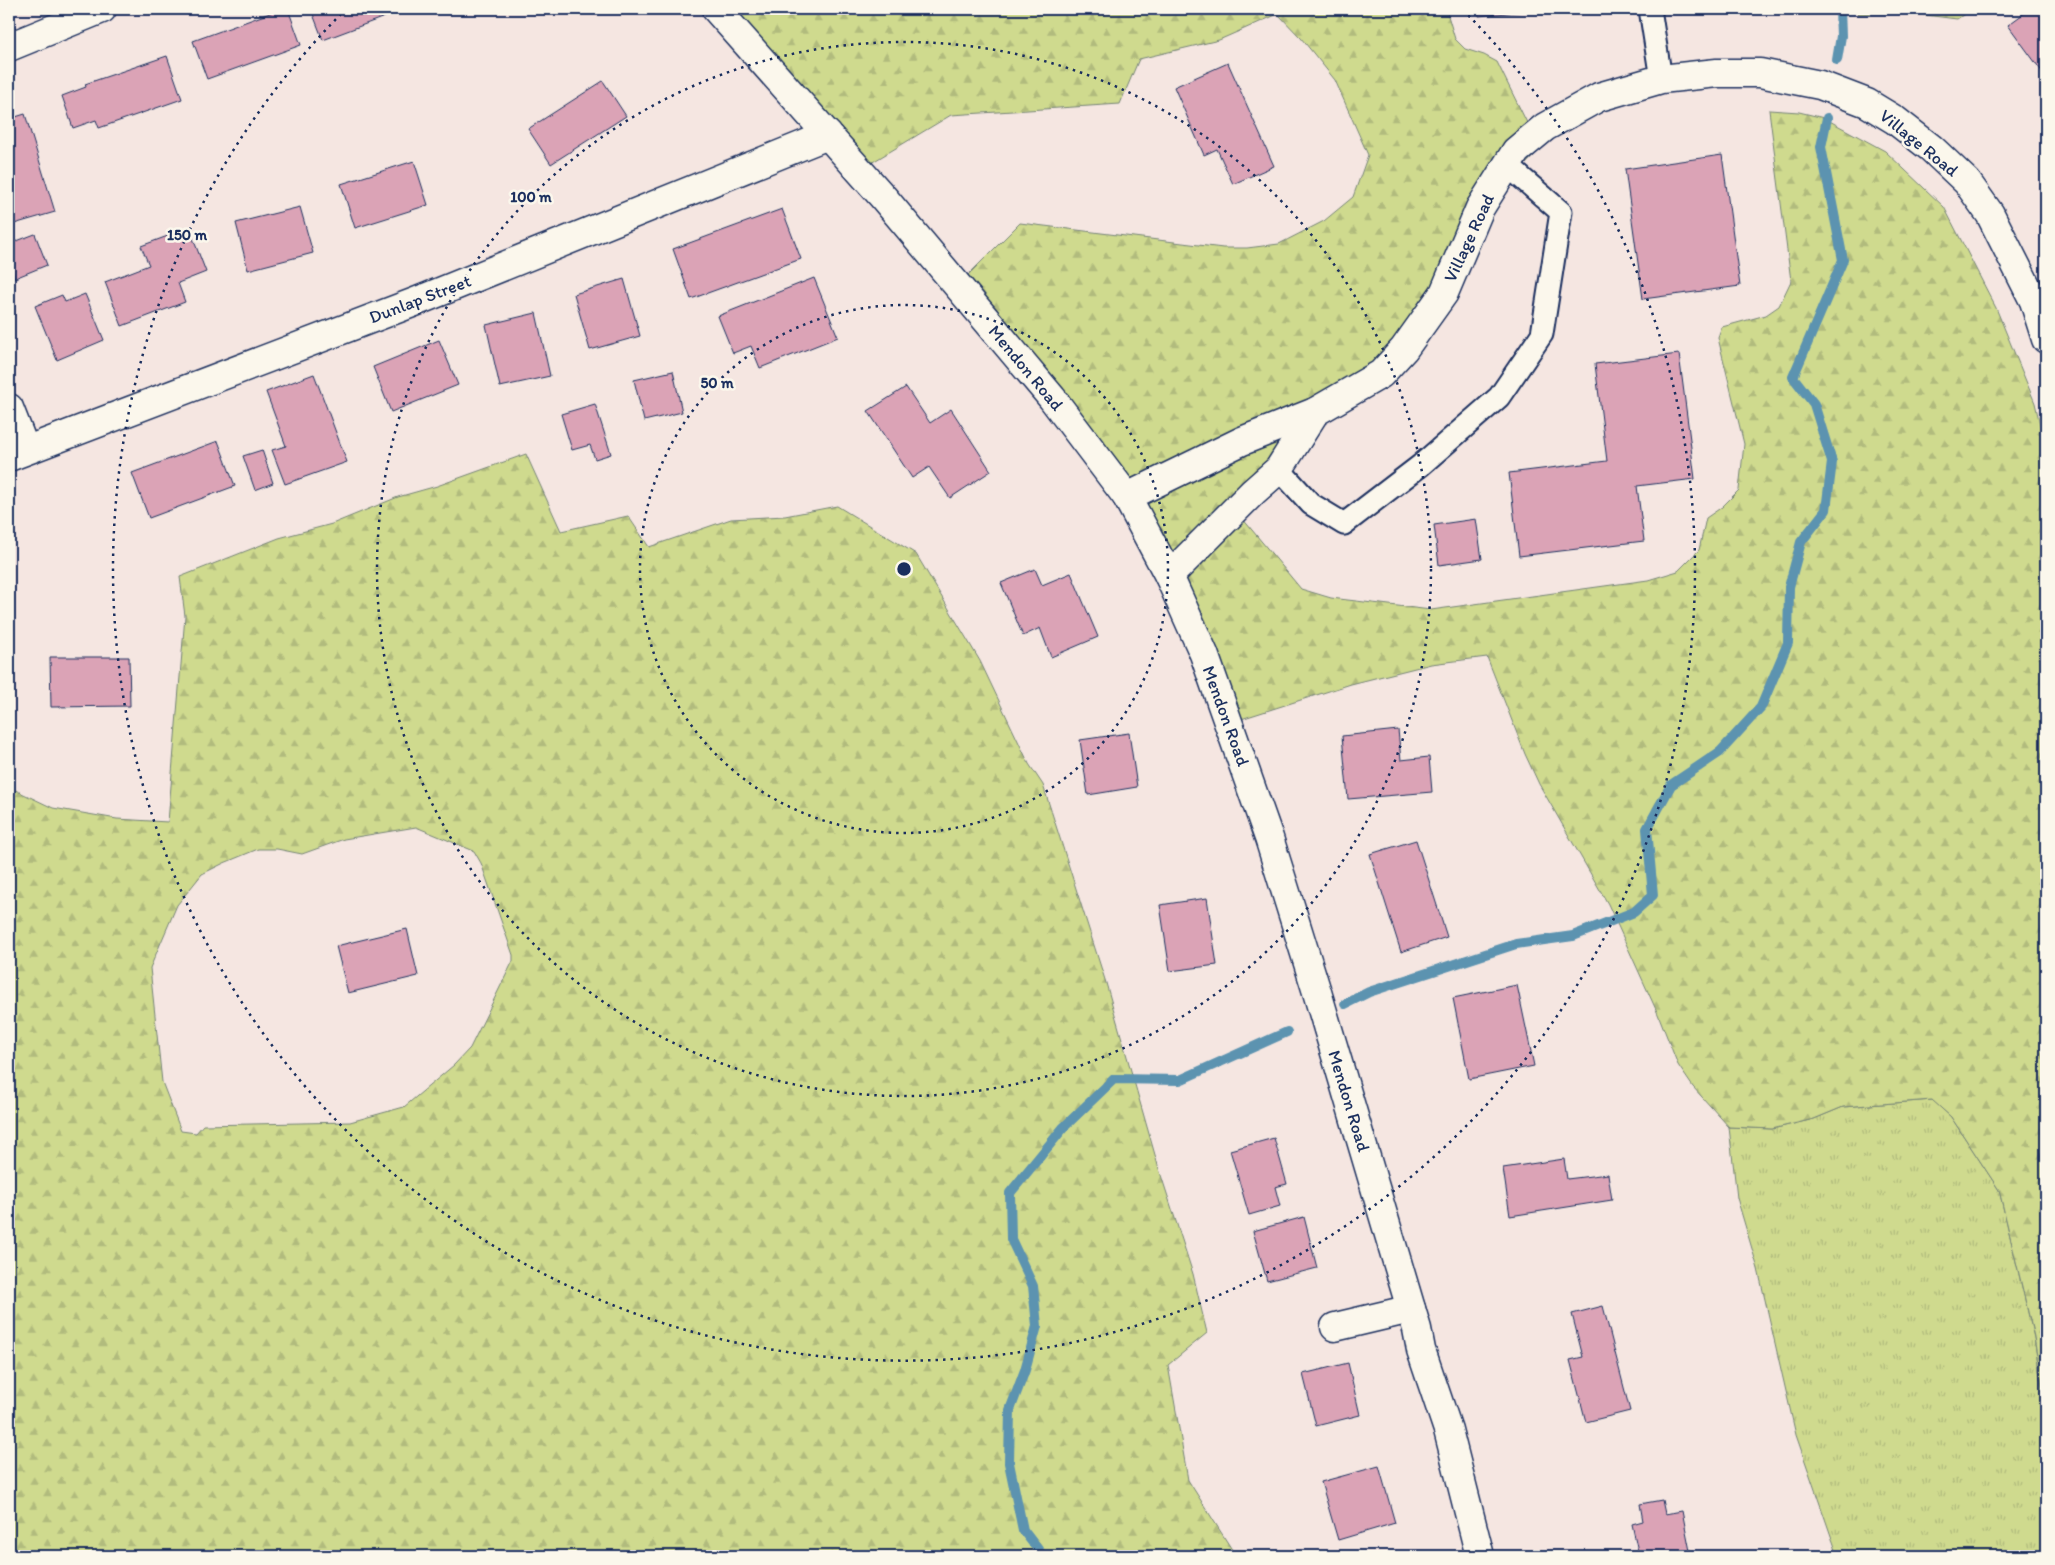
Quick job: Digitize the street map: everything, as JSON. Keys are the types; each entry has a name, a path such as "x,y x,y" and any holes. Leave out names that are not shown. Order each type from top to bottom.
{"street":[{"path":"9,47 102,9"},
{"name":"Mendon Road","path":"716,9 889,204 1052,398 1126,497 1169,576 1204,654 1269,838 1317,992 1417,1329 1421,1350 1448,1430 1480,1556"},
{"name":"Village Road","path":"1126,497 1242,441 1315,412 1381,374 1404,349 1444,293 1480,208 1516,151 1545,127 1600,97 1661,79 1717,73 1760,73 1820,85 1867,103 1895,120 1931,148 1967,182 1990,214 2034,301 2046,339"},
{"name":"Dunlap Street","path":"17,453 415,302 828,135"},
{"path":"9,408 17,453"},
{"name":"Village Road","path":"1169,576 1253,492 1279,469 1315,412"},
{"path":"1335,1327 1411,1309"}],"lane":[{"path":"1650,9 1661,79"},
{"path":"1279,469 1311,504 1344,524 1421,465 1500,397 1542,334 1562,212 1507,165"}],"green space":[{"path":"718,9 1446,9 1455,39 1465,49 1484,55 1497,62 1535,139 1538,151 1499,193 1431,305 1343,397 1242,518 1301,589 1331,598 1431,610 1648,580 1678,571 1699,550 1706,518 1722,507 1739,490 1744,444 1718,338 1722,327 1766,315 1779,306 1791,281 1769,110 1799,112 1824,118 1885,151 1944,207 1996,308 2035,403 2046,450 2046,1414 2034,1337 1999,1190 1951,1117 1932,1100 1843,1107 1814,1119 1772,1129 1729,1127 1693,1087 1678,1065 1658,1014 1608,904 1539,784 1525,754 1487,657 1431,664 1351,684 1238,720 1137,530 958,285 1020,223 1223,248 1247,248 1279,244 1324,221 1353,197 1368,155 1335,80 1301,38 1278,14 1219,40 1139,59 1120,104 951,115 861,169"},
{"path":"1859,9 1972,9 1957,19 1909,13 1858,14"},
{"path":"526,454 561,531 628,516 649,547 731,519 785,516 837,506 916,554 980,661 1029,764 1043,785 1106,983 1159,1169 1193,1274 1207,1333 1168,1365 1188,1480 1236,1556 9,1556 9,787 53,808 117,819 168,822 185,616 180,577 279,538 332,524 398,497 437,486","holes":["416,827 474,851 481,863 513,955 513,961 470,1048 454,1065 404,1107 350,1122 203,1125 196,1133 181,1131 162,1082 150,968 177,905 202,874 258,849 277,849 302,854 344,839"]},
{"path":"1933,1100 1951,1117 1999,1190 2034,1338 2046,1414 2046,1556 1838,1556 1796,1435 1758,1269 1737,1198 1729,1127 1772,1129 1814,1119 1843,1107"}],"building":[{"path":"281,9 288,9 301,45 207,79 193,41"},
{"path":"311,9 385,9 387,16 323,40"},
{"path":"1478,9 1544,9 1479,16"},
{"path":"2030,9 2046,9 2046,77 2008,25"},
{"path":"167,56 182,99 99,128 96,120 73,128 62,96 86,87 85,84"},
{"path":"1228,63 1274,166 1233,184 1217,149 1204,155 1174,87"},
{"path":"603,81 626,116 551,164 528,129"},
{"path":"25,114 55,212 14,224 9,208 9,119"},
{"path":"1722,155 1740,286 1643,299 1625,169"},
{"path":"414,161 428,205 355,228 341,184"},
{"path":"300,207 313,253 248,270 236,223"},
{"path":"782,209 801,259 691,299 673,249"},
{"path":"189,228 206,272 178,283 185,302 122,326 105,282 149,265 141,246"},
{"path":"35,234 47,265 15,278 9,262 9,244"},
{"path":"814,278 838,337 760,368 751,346 733,353 718,316"},
{"path":"624,279 640,336 590,350 574,294"},
{"path":"85,294 104,340 57,360 35,306 62,295 65,302"},
{"path":"536,313 550,376 500,387 486,325"},
{"path":"439,340 458,385 391,412 373,367"},
{"path":"1679,354 1695,479 1637,486 1644,541 1519,556 1509,473 1607,461 1595,364"},
{"path":"673,371 682,412 644,421 634,380"},
{"path":"314,374 347,462 285,484 272,450 286,446 266,392"},
{"path":"906,387 930,423 951,409 991,471 950,498 929,467 912,478 868,411"},
{"path":"595,404 611,454 595,459 590,445 572,450 561,414"},
{"path":"218,441 235,486 149,518 132,473"},
{"path":"262,450 273,483 255,490 243,456"},
{"path":"1476,519 1482,559 1439,565 1434,525"},
{"path":"1035,569 1042,585 1071,573 1098,637 1051,657 1040,628 1023,636 1001,583"},
{"path":"50,657 129,657 130,706 51,707"},
{"path":"1398,730 1401,760 1429,757 1432,792 1348,799 1342,736"},
{"path":"1129,733 1137,787 1088,795 1080,740"},
{"path":"1416,840 1447,937 1401,952 1370,854"},
{"path":"1207,898 1217,965 1170,971 1160,905"},
{"path":"407,929 418,976 348,993 336,946"},
{"path":"1517,985 1534,1066 1469,1079 1453,998"},
{"path":"1274,1138 1287,1184 1275,1187 1280,1206 1249,1215 1230,1150"},
{"path":"1564,1159 1567,1179 1608,1174 1612,1200 1510,1216 1503,1168"},
{"path":"1304,1217 1317,1268 1267,1281 1253,1231"},
{"path":"1603,1306 1630,1411 1586,1422 1570,1360 1583,1357 1572,1314"},
{"path":"1348,1363 1360,1415 1316,1426 1303,1374"},
{"path":"1379,1466 1395,1523 1338,1540 1321,1482"},
{"path":"1662,1500 1665,1514 1682,1511 1691,1556 1639,1556 1632,1524 1643,1521 1640,1504"}],"waterway":[{"path":"1837,60 1841,36 1840,9"},
{"path":"1345,1004 1369,992 1516,944 1573,936 1634,912 1653,895 1647,829 1671,785 1720,752 1761,707 1788,643 1789,587 1801,542 1826,510 1832,462 1814,404 1793,377 1843,260 1821,147 1827,118"},
{"path":"1043,1556 1023,1530 1009,1463 1010,1410 1025,1370 1037,1326 1033,1286 1011,1239 1010,1193 1064,1127 1114,1079 1180,1080 1287,1032"}]}
